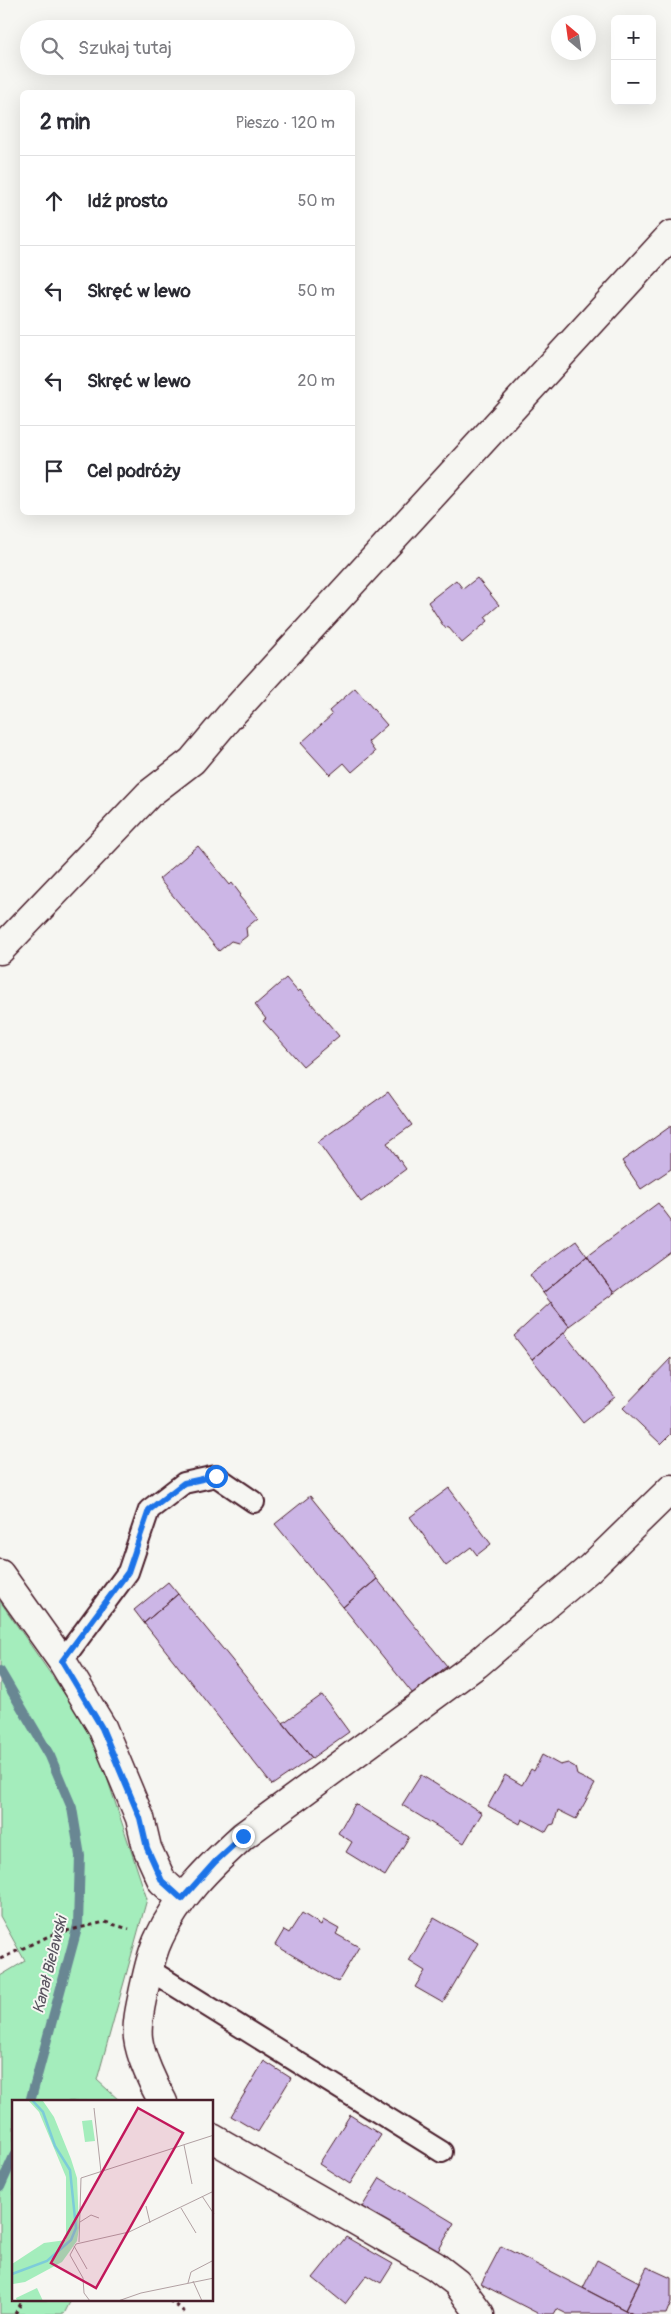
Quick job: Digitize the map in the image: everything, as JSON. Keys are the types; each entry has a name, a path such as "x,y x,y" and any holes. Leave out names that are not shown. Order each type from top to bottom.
{"street":[{"path":"0,950 149,794 192,761 229,717 671,235"},
{"path":"162,2100 154,2086 138,2038 141,2003 148,1969 158,1938 182,1899 215,1862 243,1836 477,1664 590,1568 671,1489"},
{"path":"0,1574 62,1661 102,1728 140,1818 147,1848 162,1881 182,1899"},
{"path":"214,2139 434,2266 457,2283 480,2314"}],"lane":[{"path":"62,1661 128,1572 149,1510 184,1483 216,1476 254,1502"},
{"path":"148,1969 442,2152"}],"path":[{"path":"0,1959 53,1934 105,1922"},
{"path":"15,2314 21,2302"},
{"path":"172,2302 187,2314"}],"green space":[{"path":"0,1601 93,1735 147,1899 97,2080 119,2100 12,2100 12,2302 70,2302 64,2314 0,2314 0,1976 25,1961 0,1916"}],"building":[{"path":"477,578 499,605 485,617 488,621 462,643 449,628 444,627 428,602 456,580 463,589"},
{"path":"355,688 387,725 368,742 375,752 352,772 344,763 330,775 301,743 332,715 329,711"},
{"path":"198,846 230,885 232,883 241,895 239,896 258,918 246,928 247,936 238,943 231,941 219,951 159,879"},
{"path":"286,978 298,992 300,990 339,1036 303,1066 263,1021 266,1019 255,1005"},
{"path":"388,1092 412,1125 387,1143 406,1169 361,1202 318,1142"},
{"path":"671,1126 671,1169 641,1189 622,1161"},
{"path":"658,1203 671,1220 671,1251 614,1293 587,1256"},
{"path":"576,1241 587,1256 543,1293 530,1275"},
{"path":"587,1256 614,1293 569,1326 543,1293"},
{"path":"551,1302 569,1326 564,1333 532,1359 514,1336"},
{"path":"564,1333 615,1397 583,1423 532,1359"},
{"path":"671,1358 671,1434 661,1444 623,1408"},
{"path":"449,1488 491,1544 477,1555 471,1547 446,1566 410,1517"},
{"path":"310,1496 377,1579 343,1607 275,1524"},
{"path":"377,1579 447,1666 413,1694 343,1607"},
{"path":"168,1582 178,1594 144,1623 134,1610"},
{"path":"178,1594 312,1758 272,1785 144,1623"},
{"path":"322,1695 349,1732 312,1758 283,1723"},
{"path":"542,1755 560,1765 568,1763 575,1767 577,1775 595,1784 576,1819 558,1810 554,1824 550,1825 546,1832 522,1819 520,1824 488,1806 505,1775 522,1785 531,1769 534,1771"},
{"path":"421,1775 482,1813 464,1843 402,1805"},
{"path":"355,1804 409,1837 385,1876 346,1852 352,1842 338,1833"},
{"path":"302,1913 321,1925 323,1920 339,1929 336,1934 359,1947 338,1982 275,1945 284,1930 289,1933"},
{"path":"434,1918 478,1943 443,2003 415,1987 425,1971 409,1961"},
{"path":"264,2061 291,2078 258,2132 231,2116"},
{"path":"350,2115 381,2135 350,2184 319,2164"},
{"path":"380,2178 454,2223 437,2253 362,2207"},
{"path":"346,2237 393,2264 381,2283 367,2275 345,2304 313,2278"},
{"path":"501,2246 633,2314 567,2314 557,2309 554,2314 539,2314 481,2284"},
{"path":"597,2260 639,2282 625,2310 583,2288"},
{"path":"647,2267 671,2278 671,2302 666,2314 633,2314 625,2310"}],"waterway":[{"name":"Kanał Bielawski","path":"0,1671 50,1756 72,1808 80,1856 78,1925 31,2100"},
{"name":"Kanał Bielawski","path":"0,2187 12,2160"}],"route":[{"path":"216,1476 184,1483 149,1510 128,1572 62,1661 102,1728 140,1818 147,1848 162,1881 182,1899 215,1862 243,1836"}]}
